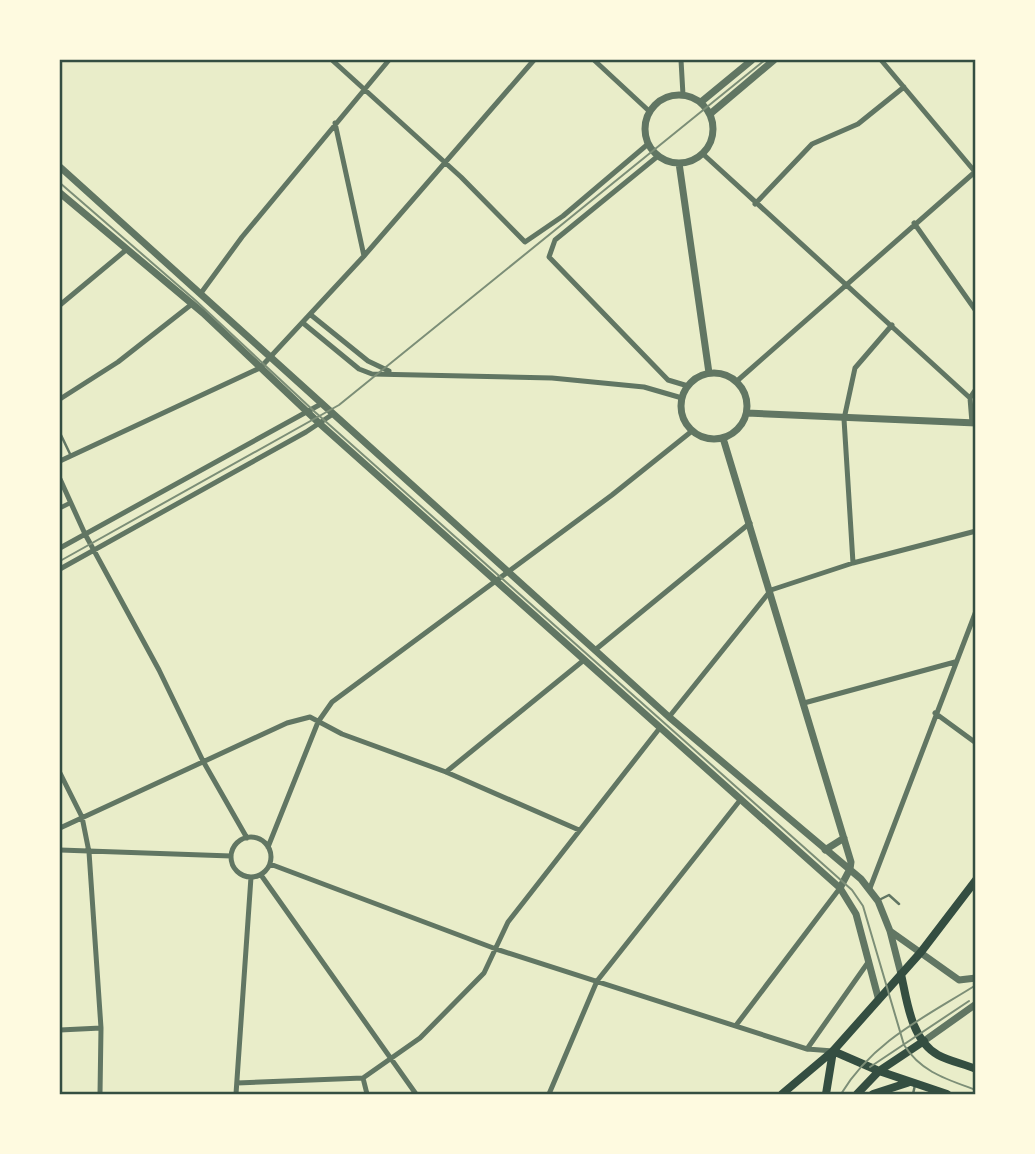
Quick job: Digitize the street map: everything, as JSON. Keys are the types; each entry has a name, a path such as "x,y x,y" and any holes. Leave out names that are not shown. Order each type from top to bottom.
{"main road":[{"path":"782,1094 834,1051 878,997 921,952 975,880"},
{"path":"901,974 911,1016 924,1041 938,1055 975,1069"},
{"path":"857,1094 879,1071 924,1041"},
{"path":"834,1051 912,1084 947,1094"},
{"path":"826,1094 834,1051"},
{"path":"873,1094 892,1086 912,1084"}],"street":[{"path":"332,60 444,161 522,240 532,239 648,144"},
{"path":"201,293 242,237 389,60"},
{"path":"60,461 260,368 364,256 534,60"},
{"path":"594,60 649,111"},
{"path":"681,60 683,95"},
{"path":"701,102 752,60"},
{"path":"709,114 774,60"},
{"path":"737,381 975,172 881,60"},
{"path":"755,204 813,144 858,124 904,87"},
{"path":"683,95 701,102 709,114 712,136 702,154 679,163 657,156 648,144 644,127 649,111 663,98 683,95"},
{"path":"335,123 364,256"},
{"path":"702,154 970,398 974,423 747,413"},
{"path":"657,156 555,240 550,250 551,263 667,380 688,386"},
{"path":"679,163 709,373"},
{"path":"60,167 669,717 870,888 890,931 901,974"},
{"path":"60,193 192,304 320,424 840,888 856,914 878,997"},
{"path":"914,223 975,311"},
{"path":"60,305 126,250"},
{"path":"60,399 118,362 192,304"},
{"path":"311,315 368,361 392,373"},
{"path":"303,323 365,372 552,378 644,387 682,398"},
{"path":"853,563 844,419 855,368 892,325"},
{"path":"709,373 725,375 737,381 745,394 747,413 737,430 723,438 709,439 692,431 683,415 682,398 688,386 709,373"},
{"path":"970,398 975,390"},
{"path":"60,548 321,404"},
{"path":"60,569 320,424 332,414"},
{"path":"268,847 260,840 247,838 237,843 231,856 235,869 251,877 261,875 270,864 268,847 318,722 332,702 506,570 612,495 692,431"},
{"path":"723,438 771,590 844,838 850,869 840,888 737,1024"},
{"path":"60,479 85,534 159,670 203,761 247,838"},
{"path":"60,509 70,503"},
{"path":"596,650 750,523"},
{"path":"669,717 771,590 853,563 975,531"},
{"path":"870,888 975,611"},
{"path":"446,772 584,660"},
{"path":"804,703 955,662"},
{"path":"935,713 975,743"},
{"path":"60,828 301,717 310,717 342,734 446,772 579,830"},
{"path":"237,1083 363,1078 420,1038 484,973 508,922 659,729"},
{"path":"60,773 82,817 89,852 100,1028 100,1094"},
{"path":"549,1094 597,981 741,799"},
{"path":"825,850 844,838"},
{"path":"60,850 231,856"},
{"path":"270,864 496,949 737,1024 807,1049 834,1051"},
{"path":"261,875 416,1094"},
{"path":"236,1094 251,877"},
{"path":"890,931 959,980 975,978"},
{"path":"807,1049 869,961"},
{"path":"924,1041 975,1004"},
{"path":"60,1030 100,1028"},
{"path":"363,1078 367,1094"}],"lane":[{"path":"60,433 71,456"},
{"path":"878,901 890,895 899,904"},
{"path":"912,1084 913,1094"}],"tram line":[{"path":"60,561 339,405 765,60"},
{"path":"60,183 195,300 315,412 852,890 863,906 904,1045 926,1068 976,1090"},
{"path":"841,1094 868,1059 884,1045 976,985"},
{"path":"870,1067 969,1001"}]}
